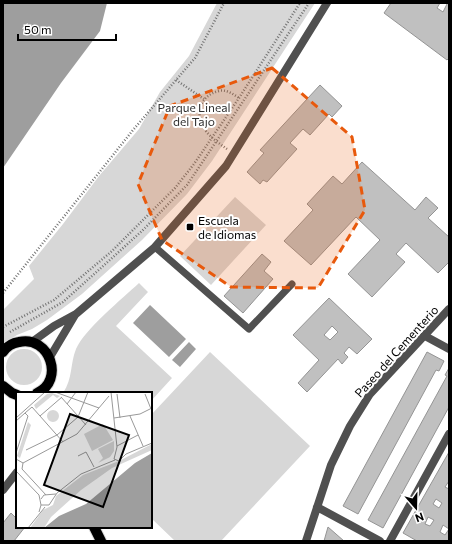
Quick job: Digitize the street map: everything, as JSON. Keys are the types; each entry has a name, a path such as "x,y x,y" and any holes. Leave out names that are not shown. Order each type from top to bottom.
{"main road":[{"path":"3,352 13,343 23,341 32,342 43,348 50,357 52,373 48,383 39,392"},
{"path":"3,386 11,395"},
{"path":"94,528 101,541"}],"street":[{"path":"32,342 54,326 76,314 155,247 226,166 328,3"},
{"name":"Paseo del Cementerio","path":"306,541 331,465 350,426 370,394 449,309"},
{"path":"50,357 57,343 76,314"},
{"path":"425,336 449,349"},
{"path":"390,541 449,434"},
{"path":"3,490 16,473"},
{"path":"317,507 380,541"}],"lane":[{"path":"155,247 249,329 292,284"}],"path":[{"path":"3,293 133,130 195,58 224,3"},
{"path":"3,327 54,300 112,250 175,188 212,138 300,3"},
{"path":"8,333 63,302 142,231 187,185 309,3"},
{"path":"176,80 204,99"},
{"path":"234,154 216,142 200,122 200,106 204,99 220,91 230,92 239,98"}],"highlighted area":[{"path":"272,68 352,137 365,210 318,288 231,287 162,240 138,184 170,106"}],"green space":[{"name":"Parque Lineal del Tajo","path":"217,3 315,3 212,161 187,194 142,240 82,294 47,320 3,344 3,310 34,279 29,266 99,176 139,129 160,92 189,56"},
{"path":"235,197 266,225 211,285 180,256"},
{"path":"139,283 148,292 116,326 172,378 152,400 152,392 64,392 70,376 76,349 87,332 104,314"},
{"path":"28,349 37,354 41,360 41,374 37,380 28,385 20,385 11,380 7,374 6,363 11,354 17,350"},
{"path":"210,352 310,446 221,541 175,541 152,519 152,414"}],"shaded area":[{"path":"3,3 107,3 100,31 61,83 3,168"},
{"path":"150,305 186,339 169,357 133,323"},
{"path":"189,342 196,349 180,367 172,360"}],"building":[{"path":"391,3 440,3 437,8 443,12 447,4 446,3 449,3 449,58 447,60 384,13"},
{"path":"320,85 342,106 332,117 329,114 310,135 303,129 290,143 297,149 267,182 263,180 260,184 247,172 264,153 260,150"},
{"path":"362,162 415,210 426,197 438,208 428,218 449,237 449,262 438,273 406,243 396,254 405,262 372,297 348,274 380,240 356,217 311,265 284,241 313,210 307,204 333,176 342,184"},
{"path":"262,254 271,262 264,271 273,279 243,313 224,296"},
{"path":"329,298 372,339 357,354 349,347 344,353 348,357 342,364 338,359 307,392 298,383 319,360 293,335","holes":["332,326 338,332 330,340 324,335"]},
{"path":"427,352 444,361 439,371 436,370 358,514 343,506"},
{"path":"449,368 449,407 383,528 368,520 447,376 445,375"},
{"path":"449,452 449,481 445,487 449,489 449,529 449,541 417,541 403,533","holes":["436,499 442,503 439,508 433,504","428,517 434,520 430,526 425,524","443,525 449,529 445,535 440,532"]},
{"path":"11,513 16,518 16,528 24,528 14,541 3,541 3,523"},
{"path":"328,527 344,541 324,541"}],"place":[{"name":"Escuela de Idiomas","path":"190,227"}]}
